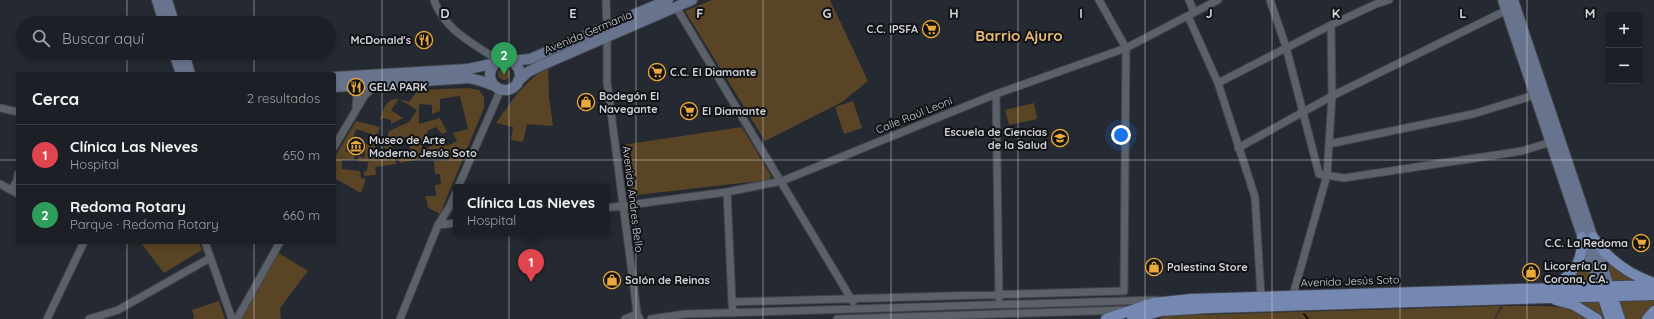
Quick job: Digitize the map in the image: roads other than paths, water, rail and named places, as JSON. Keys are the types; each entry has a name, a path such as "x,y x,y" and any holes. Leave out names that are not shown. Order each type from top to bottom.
{"main road":[{"path":"1545,292 1562,281 1574,270 1588,237 1617,264 1654,284"},
{"path":"1605,290 1654,284"},
{"path":"1605,290 1654,295"},
{"path":"1605,290 1610,319"},
{"path":"1605,290 1620,319"},
{"name":"Avenida Jesús Soto","path":"1106,319 1131,314 1210,308 1605,290"},
{"path":"1545,292 1574,305 1598,319"},
{"name":"Avenida Jesús Soto","path":"1131,314 1168,301 1261,296 1545,292"},
{"path":"1647,319 1654,311"}],"street":[{"path":"157,0 162,16"},
{"path":"167,0 172,16"},
{"path":"434,0 437,10 446,24 497,62"},
{"name":"Avenida Andres Bello","path":"606,0 607,82 639,317"},
{"name":"Avenida Germania","path":"518,81 533,68 668,0"},
{"name":"Avenida Germania","path":"510,61 530,59 692,0"},
{"path":"732,302 1000,293 1124,291 1126,48 1099,0"},
{"path":"1189,0 1191,14 1218,83 1255,197 1261,296"},
{"name":"Calle Raúl Leoni","path":"609,208 727,192 782,181 996,94 1126,48 1218,0"},
{"path":"1270,0 1286,48 1319,174 1344,178 1522,151 1551,142"},
{"path":"1218,83 1331,25 1376,4 1389,0"},
{"path":"1503,0 1551,142 1588,237"},
{"path":"1513,0 1605,290"},
{"path":"676,7 852,298 856,309"},
{"path":"1238,148 1332,96 1506,10"},
{"path":"1292,295 1327,175 1332,96 1331,25"},
{"path":"176,60 180,72"},
{"path":"186,60 189,72"},
{"path":"336,77 468,69 497,62 510,61 518,69 518,81 510,88 498,88 476,79 469,78 336,87"},
{"path":"497,62 490,72 491,80 498,88"},
{"path":"336,144 364,95 378,84"},
{"path":"350,86 357,96 354,112"},
{"path":"459,184 498,88"},
{"path":"996,94 1000,293 998,304"},
{"path":"1329,144 1473,114 1535,95"},
{"path":"0,108 16,112"},
{"path":"11,190 16,182"},
{"path":"0,184 16,193"},
{"path":"727,192 733,313"},
{"path":"400,319 438,225 453,199"},
{"path":"438,225 453,223"},
{"path":"47,319 83,244"},
{"path":"206,244 232,319"},
{"path":"237,319 279,244"},
{"path":"89,319 118,310 210,258"},
{"path":"651,319 685,314 1138,299 1168,301"},
{"path":"837,319 1131,314"},
{"path":"625,319 639,317"}],"waterway":[{"path":"1304,314 1308,319"}],"place":[{"name":"C.C. IPSFA","path":"931,29"},
{"name":"McDonald's","path":"424,40"},
{"name":"C.C. El Diamante","path":"657,72"},
{"name":"Redoma Rotary","path":"504,75"},
{"name":"GELA PARK","path":"356,87"},
{"name":"Bodegón El Navegante","path":"586,102"},
{"name":"El Diamante","path":"689,111"},
{"name":"Escuela de Ciencias de la Salud","path":"1060,138"},
{"name":"Museo de Arte Moderno Jesús Soto","path":"356,146"},
{"name":"C.C. La Redoma","path":"1641,243"},
{"name":"Palestina Store","path":"1154,267"},
{"name":"Licorería La Corona, C.A.","path":"1531,272"},
{"name":"Salón de Reinas","path":"612,280"},
{"name":"Clínica Las Nieves","path":"531,282"}],"district":[{"name":"Barrio Ajuro","path":"1019,36"}]}
